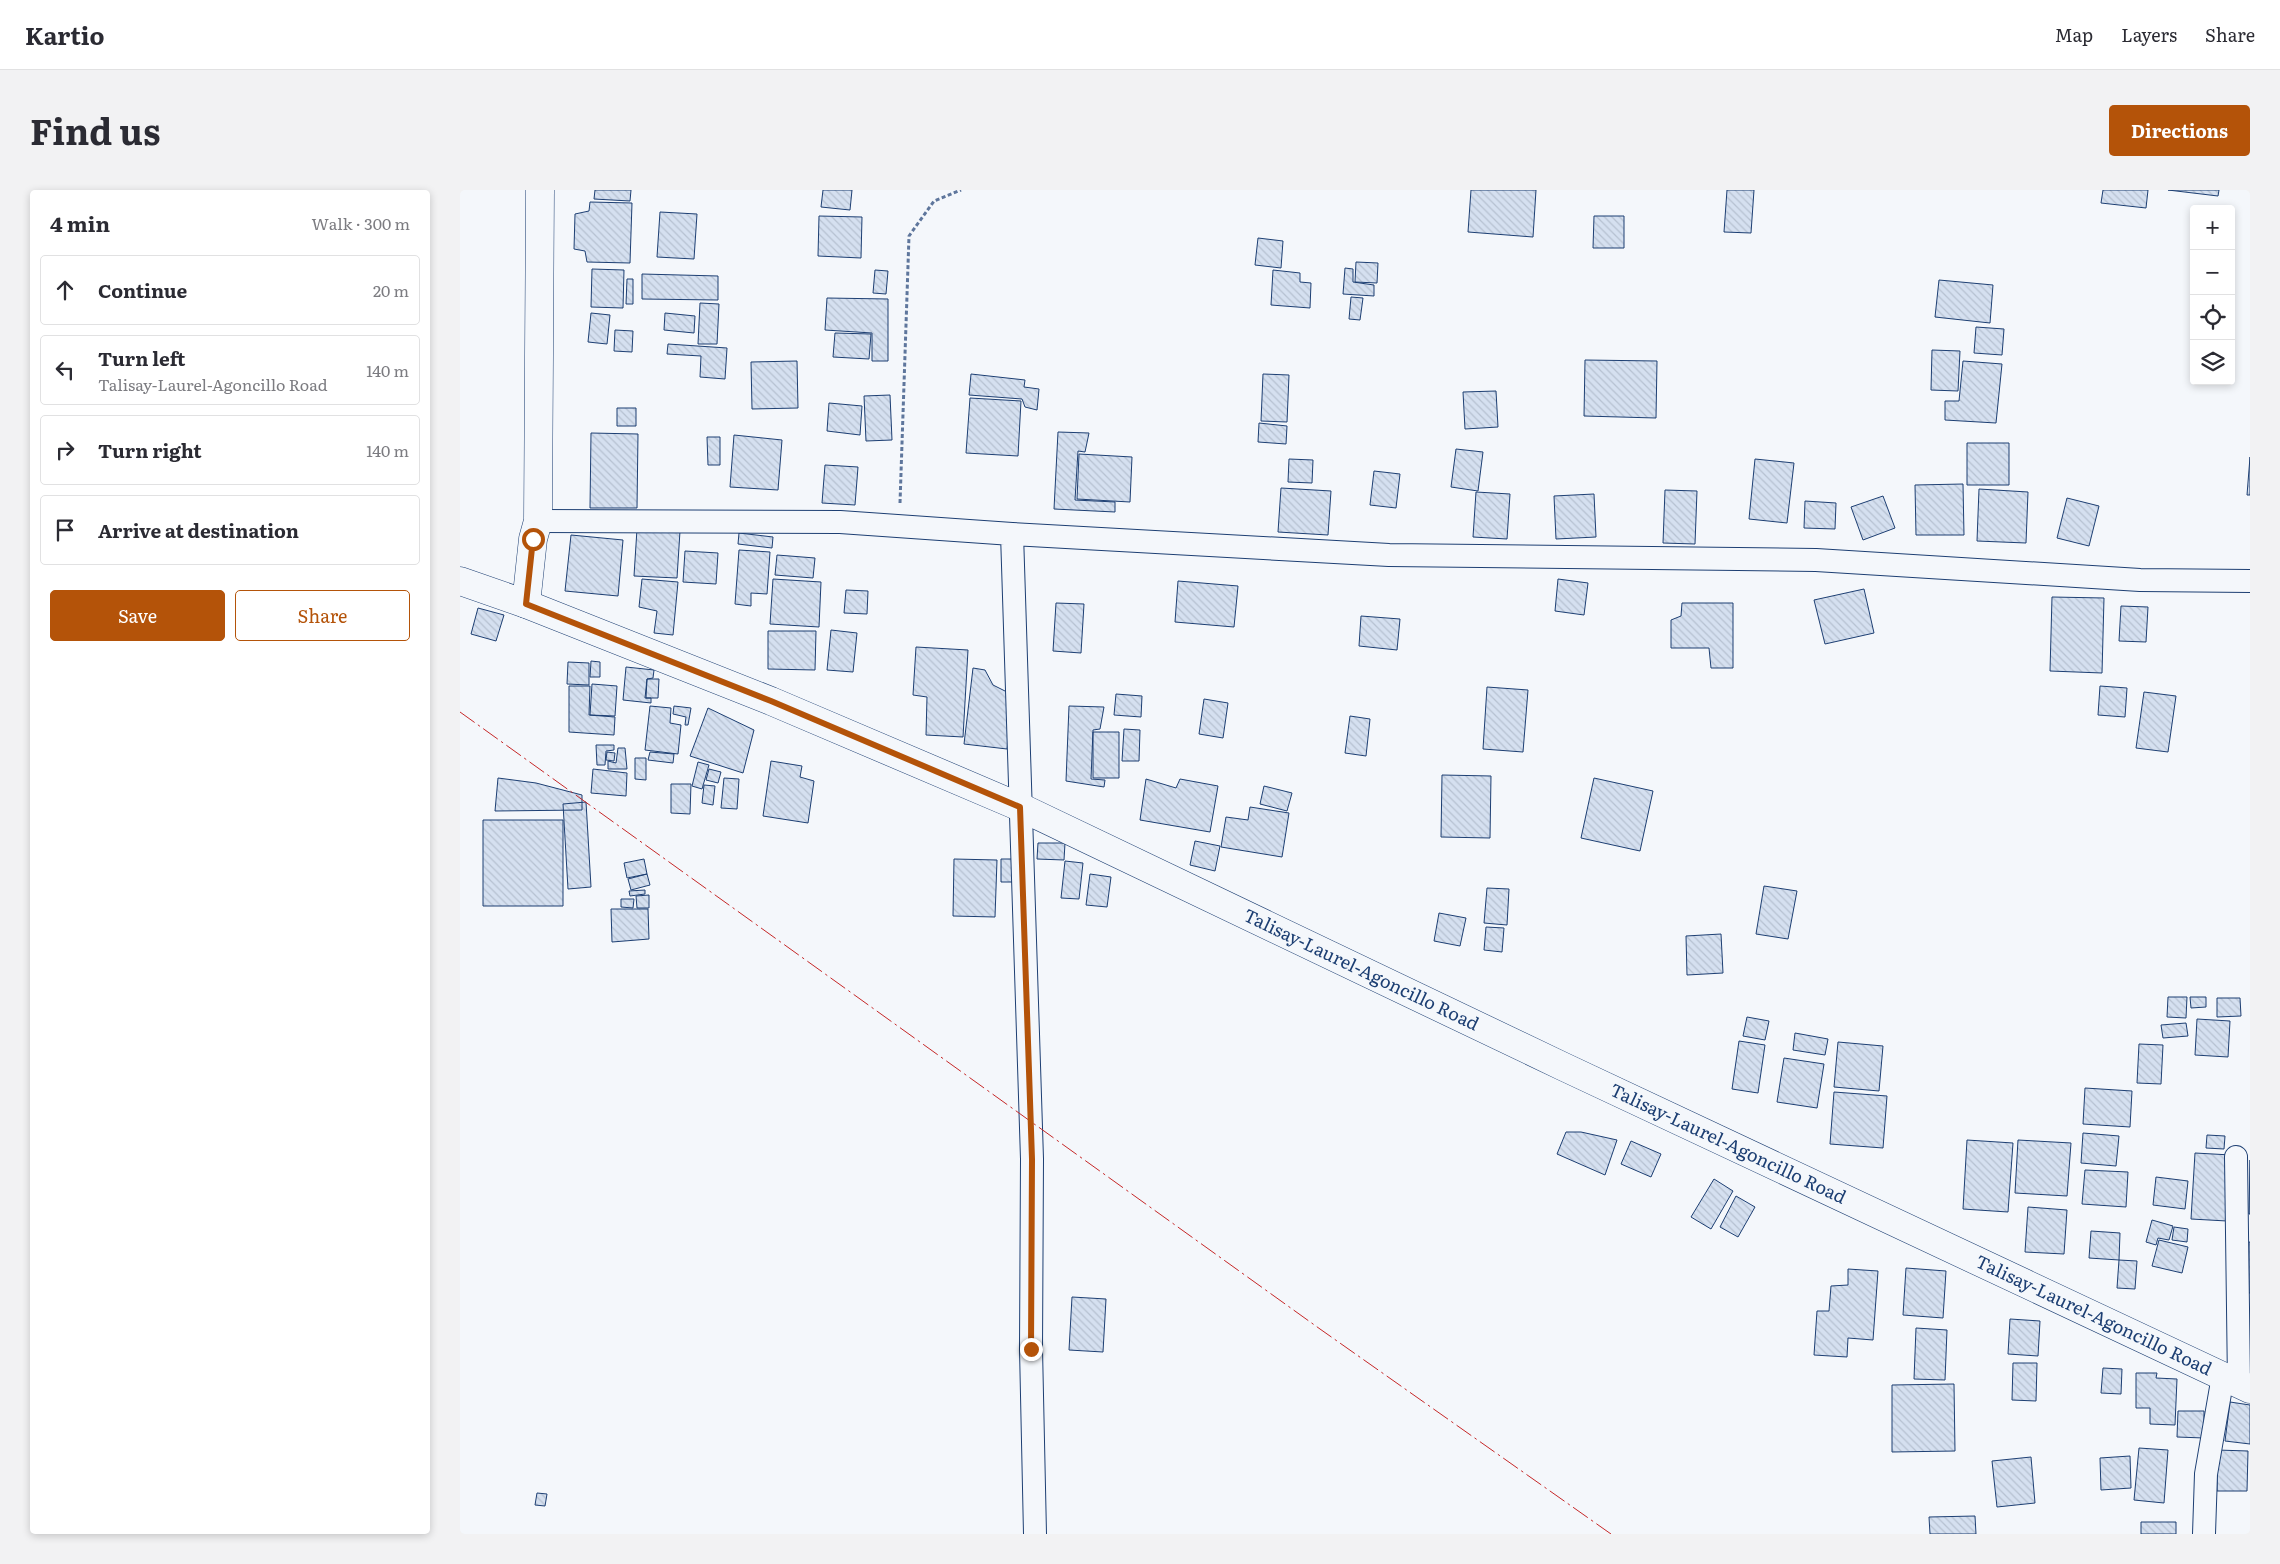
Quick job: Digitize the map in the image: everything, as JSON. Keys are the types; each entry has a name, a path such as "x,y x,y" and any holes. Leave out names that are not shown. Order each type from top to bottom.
{"main road":[{"path":"526,604 533,539 538,521 540,190"},
{"name":"Talisay-Laurel-Agoncillo Road","path":"460,581 526,604 771,701 1020,807 1562,1066 2237,1383"}],"street":[{"path":"538,521 840,522 1012,534 1389,555 1816,560 2140,580 2250,581"},
{"path":"1012,534 1032,1159 1031,1349 1035,1534"},
{"path":"2204,1534 2206,1474 2237,1383 2236,1158"}],"path":[{"path":"899,526 909,236 934,201 961,190"}],"building":[{"path":"595,190 631,190 630,201 594,199"},
{"path":"823,190 852,190 850,210 821,207"},
{"path":"1471,190 1536,190 1533,237 1468,232"},
{"path":"1727,190 1754,190 1751,233 1724,232"},
{"path":"2103,190 2148,190 2146,208 2101,203"},
{"path":"2168,190 2219,190 2218,196"},
{"path":"590,202 632,203 630,263 587,262 585,251 574,249 575,214 589,211"},
{"path":"660,212 697,214 694,259 657,257"},
{"path":"819,216 862,217 861,258 818,256"},
{"path":"1594,216 1624,216 1624,248 1593,248"},
{"path":"1258,238 1283,241 1281,268 1255,265"},
{"path":"1356,262 1378,263 1377,283 1355,282"},
{"path":"1345,268 1353,269 1353,282 1374,285 1374,296 1343,294"},
{"path":"592,269 624,270 623,308 591,307"},
{"path":"875,270 888,271 886,294 873,293"},
{"path":"1273,270 1300,273 1300,282 1311,283 1310,308 1271,305"},
{"path":"642,274 718,276 718,300 642,299"},
{"path":"627,279 633,279 633,304 626,304"},
{"path":"1939,280 1993,285 1990,323 1935,317"},
{"path":"1351,297 1363,298 1360,320 1349,319"},
{"path":"827,298 888,299 888,361 872,361 872,333 825,330"},
{"path":"700,303 719,304 717,344 698,344"},
{"path":"591,313 610,315 607,344 588,342"},
{"path":"665,313 695,316 694,333 664,330"},
{"path":"1976,327 2004,329 2002,355 1974,353"},
{"path":"615,330 633,331 632,352 614,351"},
{"path":"835,333 871,334 869,359 833,357"},
{"path":"668,344 727,348 725,379 700,377 701,356 667,354"},
{"path":"1932,350 1960,351 1958,391 1931,390"},
{"path":"1585,360 1657,361 1656,418 1584,416"},
{"path":"797,361 798,408 752,409 751,362"},
{"path":"1963,361 2002,364 1996,423 1945,420 1945,401 1959,401"},
{"path":"971,374 1025,380 1024,387 1039,389 1037,410 1025,407 1022,399 969,395"},
{"path":"1263,374 1289,375 1287,422 1261,421"},
{"path":"1496,391 1498,427 1465,429 1463,392"},
{"path":"890,395 892,440 866,441 864,396"},
{"path":"970,398 1021,401 1018,456 966,453"},
{"path":"829,403 862,406 860,435 827,431"},
{"path":"617,408 636,408 636,426 617,426"},
{"path":"1259,423 1287,426 1286,444 1258,442"},
{"path":"1058,432 1089,433 1085,452 1078,451 1075,500 1115,502 1115,512 1054,509"},
{"path":"591,433 638,434 637,508 590,508"},
{"path":"734,435 782,440 778,490 730,487"},
{"path":"707,437 720,437 720,465 708,465"},
{"path":"1967,443 2009,443 2009,485 1967,485"},
{"path":"1456,449 1483,452 1478,491 1451,487"},
{"path":"1079,454 1132,457 1130,502 1077,499"},
{"path":"2250,457 2250,495 2247,495"},
{"path":"1289,459 1313,460 1312,483 1288,482"},
{"path":"1755,459 1794,463 1787,523 1749,519"},
{"path":"825,465 858,467 855,505 822,503"},
{"path":"1374,471 1400,474 1396,508 1370,505"},
{"path":"1963,484 1964,535 1916,535 1915,485"},
{"path":"1281,488 1331,491 1328,535 1278,532"},
{"path":"1979,489 2028,492 2026,543 1977,541"},
{"path":"1665,490 1697,491 1695,544 1663,543"},
{"path":"1476,492 1510,494 1507,539 1473,537"},
{"path":"1594,494 1596,537 1556,539 1554,496"},
{"path":"1883,496 1895,528 1863,540 1851,507"},
{"path":"2067,498 2099,506 2089,546 2057,538"},
{"path":"1805,501 1836,503 1835,529 1804,528"},
{"path":"637,529 680,531 677,578 634,576"},
{"path":"739,533 773,537 772,548 738,544"},
{"path":"571,535 623,540 618,596 565,591"},
{"path":"739,550 770,552 767,594 751,593 751,606 735,604"},
{"path":"685,551 718,553 716,584 683,582"},
{"path":"777,555 815,558 813,578 775,575"},
{"path":"642,579 678,582 673,635 654,633 657,611 639,607"},
{"path":"773,579 821,582 819,627 770,624"},
{"path":"1558,579 1588,583 1584,615 1555,611"},
{"path":"1178,581 1238,586 1234,627 1175,622"},
{"path":"1864,589 1874,633 1825,644 1814,600"},
{"path":"846,590 868,591 867,614 844,613"},
{"path":"2052,597 2104,598 2102,673 2050,671"},
{"path":"1056,603 1084,604 1081,653 1053,651"},
{"path":"1682,603 1733,603 1733,668 1711,668 1709,648 1671,648 1671,620 1681,616"},
{"path":"2121,606 2148,607 2146,642 2119,641"},
{"path":"478,608 504,615 496,641 471,634"},
{"path":"1361,616 1400,619 1397,650 1359,646"},
{"path":"831,630 857,633 853,672 827,670"},
{"path":"768,631 816,631 815,670 768,669"},
{"path":"916,647 968,650 963,737 926,735 927,697 913,695"},
{"path":"591,661 600,662 600,677 590,677"},
{"path":"568,662 589,663 589,685 567,684"},
{"path":"626,667 654,670 653,678 647,679 645,698 651,698 651,703 623,700"},
{"path":"973,668 985,670 993,685 1013,695 1007,749 964,744"},
{"path":"647,679 659,679 658,698 646,698"},
{"path":"592,684 617,686 615,716 590,715"},
{"path":"569,686 590,686 589,715 615,717 614,735 569,732"},
{"path":"2100,686 2127,688 2125,717 2098,715"},
{"path":"1487,687 1528,690 1523,752 1483,749"},
{"path":"2144,692 2176,696 2168,752 2136,748"},
{"path":"1116,694 1142,696 1141,717 1114,715"},
{"path":"1204,699 1228,703 1223,738 1199,734"},
{"path":"650,706 671,708 670,723 681,725 678,754 645,750"},
{"path":"674,706 691,708 688,725 685,725 686,717 673,714"},
{"path":"1069,706 1104,707 1100,729 1093,730 1091,779 1105,780 1104,787 1066,781"},
{"path":"708,708 754,730 743,773 690,756"},
{"path":"1350,716 1370,719 1366,756 1345,753"},
{"path":"1124,729 1140,730 1139,761 1122,761"},
{"path":"1093,732 1119,732 1119,778 1093,778"},
{"path":"596,745 614,745 614,750 606,751 605,765 597,765"},
{"path":"618,748 625,748 627,769 608,769 608,761 616,763"},
{"path":"607,752 615,753 614,761 606,760"},
{"path":"650,752 674,754 673,763 648,760"},
{"path":"635,758 646,758 646,780 635,779"},
{"path":"771,761 802,766 800,777 814,781 808,823 763,816"},
{"path":"698,762 709,765 702,789 692,786"},
{"path":"593,769 627,773 626,796 591,793"},
{"path":"709,769 721,772 718,783 706,780"},
{"path":"1442,775 1491,776 1490,838 1441,837"},
{"path":"498,778 536,783 582,795 582,810 495,811"},
{"path":"724,778 739,779 737,809 721,808"},
{"path":"1594,778 1653,791 1640,851 1581,838"},
{"path":"1146,779 1176,788 1180,779 1218,786 1210,832 1140,820"},
{"path":"671,784 691,784 690,814 671,813"},
{"path":"704,785 715,786 713,805 702,803"},
{"path":"1264,786 1292,793 1287,811 1260,804"},
{"path":"586,802 591,887 568,889 563,804"},
{"path":"1250,807 1289,813 1282,857 1221,847 1226,817 1248,820"},
{"path":"483,820 563,820 563,906 483,906"},
{"path":"1195,841 1220,846 1215,871 1190,865"},
{"path":"1038,843 1065,843 1064,860 1037,859"},
{"path":"644,859 647,874 627,878 624,863"},
{"path":"954,859 997,860 995,917 953,916"},
{"path":"1001,859 1014,859 1014,882 1001,882"},
{"path":"1065,861 1083,863 1079,899 1061,898"},
{"path":"647,874 650,885 631,890 628,879"},
{"path":"1090,874 1111,877 1107,907 1086,905"},
{"path":"1764,886 1797,891 1788,939 1756,934"},
{"path":"1487,888 1509,889 1507,925 1484,923"},
{"path":"645,890 645,894 630,896 629,891"},
{"path":"649,895 649,908 637,908 636,896"},
{"path":"621,899 634,899 633,908 621,907"},
{"path":"611,909 648,909 649,939 612,942"},
{"path":"1439,913 1466,918 1460,946 1434,941"},
{"path":"1486,927 1504,928 1502,952 1484,950"},
{"path":"1721,934 1723,973 1687,975 1686,936"},
{"path":"2168,997 2187,997 2186,1018 2167,1017"},
{"path":"2190,997 2206,997 2206,1007 2191,1008"},
{"path":"2217,998 2240,998 2241,1016 2217,1017"},
{"path":"1747,1017 1769,1021 1765,1040 1743,1036"},
{"path":"2197,1019 2230,1021 2228,1057 2195,1055"},
{"path":"2186,1023 2188,1036 2163,1038 2161,1025"},
{"path":"1795,1033 1828,1039 1825,1055 1793,1050"},
{"path":"1739,1041 1765,1045 1758,1093 1732,1089"},
{"path":"1838,1042 1883,1046 1879,1091 1834,1087"},
{"path":"2139,1044 2163,1045 2161,1084 2137,1083"},
{"path":"1784,1058 1824,1064 1817,1108 1777,1102"},
{"path":"2085,1088 2132,1091 2130,1127 2083,1124"},
{"path":"1834,1092 1887,1096 1883,1148 1830,1144"},
{"path":"1566,1132 1581,1132 1617,1140 1605,1175 1557,1154"},
{"path":"2083,1133 2119,1136 2116,1166 2081,1163"},
{"path":"2207,1135 2225,1136 2224,1149 2206,1148"},
{"path":"1967,1140 2013,1143 2008,1212 1963,1209"},
{"path":"2018,1140 2071,1143 2067,1196 2015,1193"},
{"path":"1631,1141 1661,1154 1651,1177 1621,1164"},
{"path":"2195,1153 2231,1155 2227,1221 2191,1219"},
{"path":"2250,1160 2250,1214 2249,1214"},
{"path":"2085,1170 2128,1172 2126,1207 2082,1204"},
{"path":"2156,1177 2188,1181 2185,1209 2153,1205"},
{"path":"1714,1179 1733,1191 1711,1229 1691,1217"},
{"path":"1736,1196 1755,1207 1738,1237 1720,1227"},
{"path":"2028,1207 2067,1210 2064,1254 2025,1252"},
{"path":"2152,1220 2173,1226 2169,1240 2158,1238 2156,1245 2146,1242"},
{"path":"2174,1227 2188,1229 2187,1242 2172,1240"},
{"path":"2091,1231 2120,1233 2119,1260 2089,1258"},
{"path":"2159,1240 2188,1247 2182,1273 2152,1266"},
{"path":"2250,1242 2250,1293 2248,1293 2244,1243"},
{"path":"2119,1260 2137,1261 2135,1289 2117,1288"},
{"path":"1906,1268 1946,1271 1943,1318 1903,1315"},
{"path":"1848,1269 1878,1271 1873,1340 1848,1338 1847,1357 1814,1355 1817,1311 1829,1311 1831,1286 1848,1285"},
{"path":"1072,1297 1106,1299 1103,1352 1069,1350"},
{"path":"2010,1319 2040,1321 2038,1356 2008,1354"},
{"path":"1916,1328 1947,1330 1945,1380 1914,1379"},
{"path":"2013,1363 2037,1363 2036,1401 2012,1400"},
{"path":"2103,1368 2122,1369 2121,1394 2101,1393"},
{"path":"2136,1373 2157,1373 2156,1378 2177,1379 2175,1425 2150,1424 2150,1408 2136,1408"},
{"path":"1954,1384 1955,1451 1892,1452 1892,1385"},
{"path":"2230,1402 2250,1405 2250,1444 2225,1441"},
{"path":"2178,1411 2204,1411 2204,1438 2177,1437"},
{"path":"2139,1448 2168,1450 2164,1503 2134,1500"},
{"path":"2217,1450 2248,1451 2247,1491 2217,1491"},
{"path":"2130,1456 2131,1488 2101,1490 2100,1458"},
{"path":"2031,1457 2035,1503 1997,1507 1992,1461"},
{"path":"537,1493 547,1494 545,1506 535,1505"},
{"path":"1975,1516 1976,1534 1930,1534 1929,1517"},
{"path":"2141,1522 2176,1522 2176,1534 2141,1534"}],"power":[{"path":"460,712 1320,1329 1611,1534"}],"route":[{"path":"533,539 526,604 771,701 1020,807 1032,1159 1031,1349"}]}
